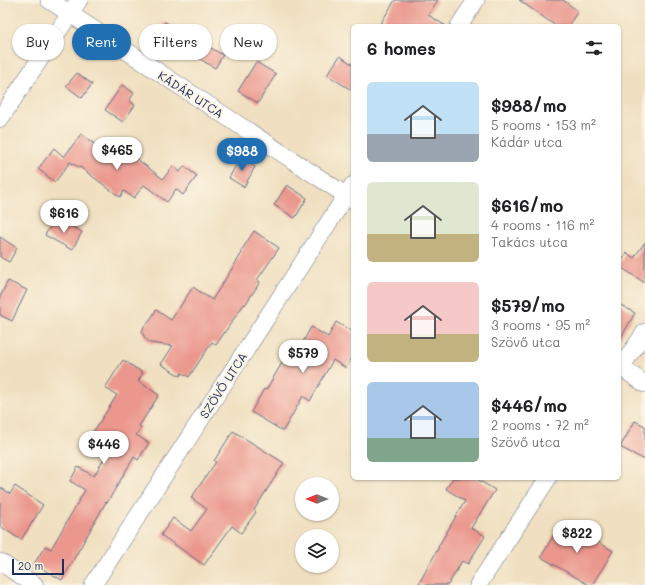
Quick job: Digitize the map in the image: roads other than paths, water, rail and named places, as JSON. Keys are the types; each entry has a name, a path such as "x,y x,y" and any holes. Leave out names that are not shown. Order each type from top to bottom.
{"street":[{"name":"KÁDÁR UTCA","path":"49,0 74,7 351,194"},
{"path":"460,24 476,0"},
{"path":"0,119 74,7"},
{"name":"SZÖVŐ UTCA","path":"93,585 351,194"},
{"path":"621,367 645,332"},
{"path":"621,369 645,384"},
{"path":"478,585 547,480"},
{"path":"0,562 35,585"}]}
